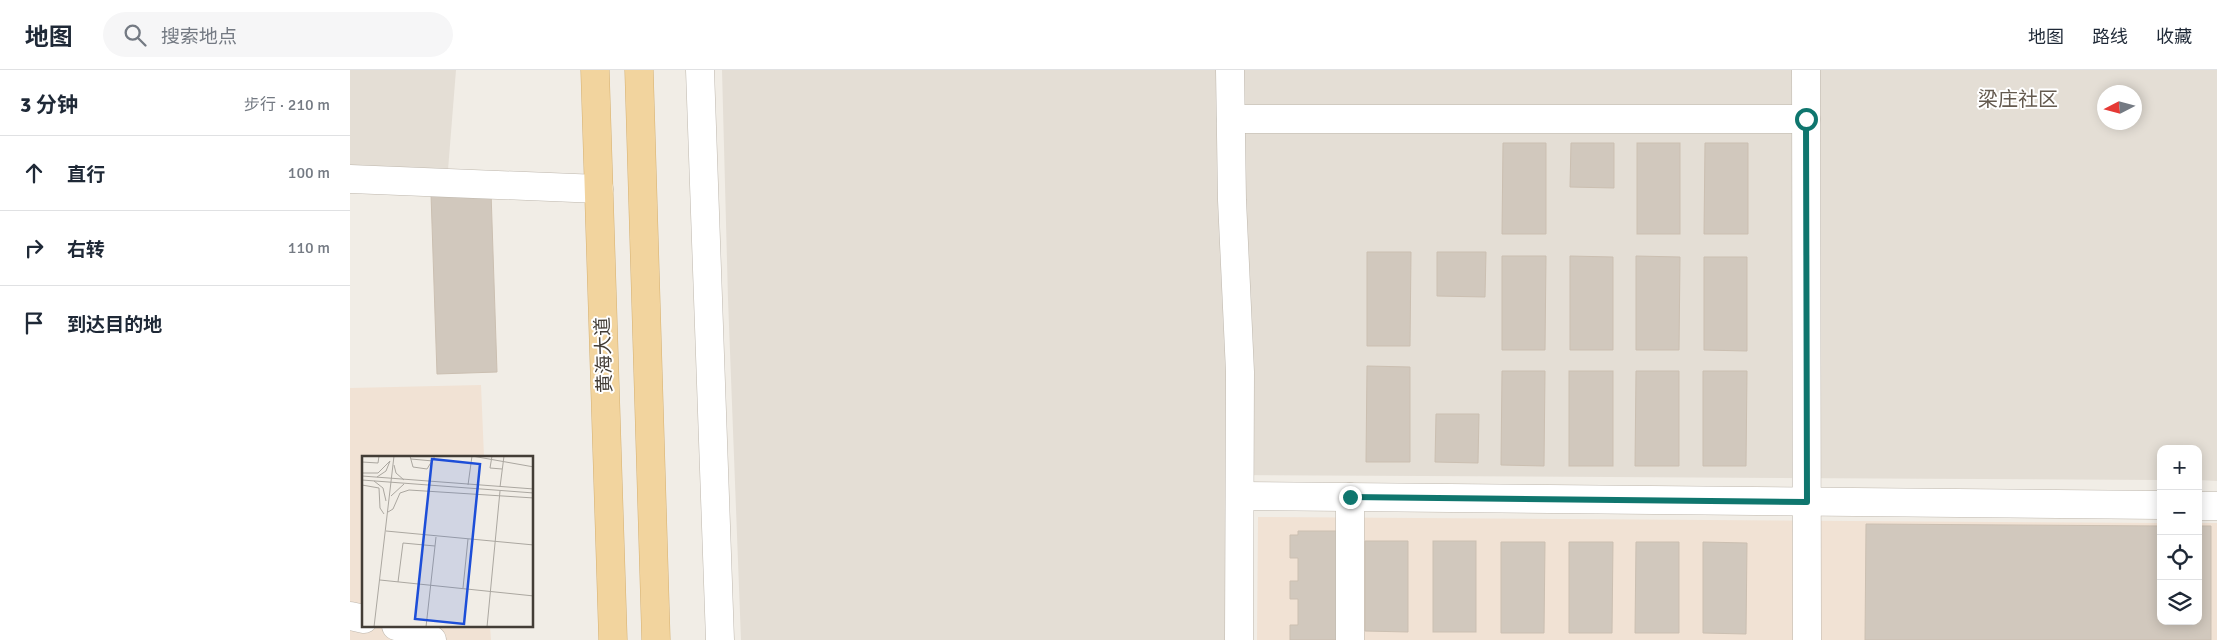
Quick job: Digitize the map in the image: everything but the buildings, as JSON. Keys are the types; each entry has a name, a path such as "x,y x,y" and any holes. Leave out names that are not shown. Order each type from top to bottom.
{"main road":[{"name":"黄海大道","path":"595,70 612,640"},
{"path":"639,70 656,640"}],"street":[{"path":"700,70 720,640"},
{"path":"1230,70 1232,200 1240,372 1239,640"},
{"path":"1806,70 1807,640"},
{"path":"1231,119 1806,119"},
{"path":"350,180 599,190"},
{"path":"1240,496 2157,506"},
{"path":"1350,497 1350,640"},
{"path":"2202,506 2217,506"},
{"path":"403,628 432,640"}],"shaded area":[{"path":"350,70 456,70 448,170 350,185"},
{"path":"722,70 2217,70 2217,481 2202,480 2202,445 2157,445 2157,480 1228,475 1225,640 741,640 728,299"},
{"path":"481,385 484,456 362,456 362,628 490,628 491,640 350,640 350,388"},
{"path":"1258,517 2157,523 2157,625 2202,625 2202,523 2217,523 2217,640 1257,640"}],"district":[{"name":"梁庄社区","path":"2018,99"}],"route":[{"path":"1350,497 1807,502 1806,119"}]}
